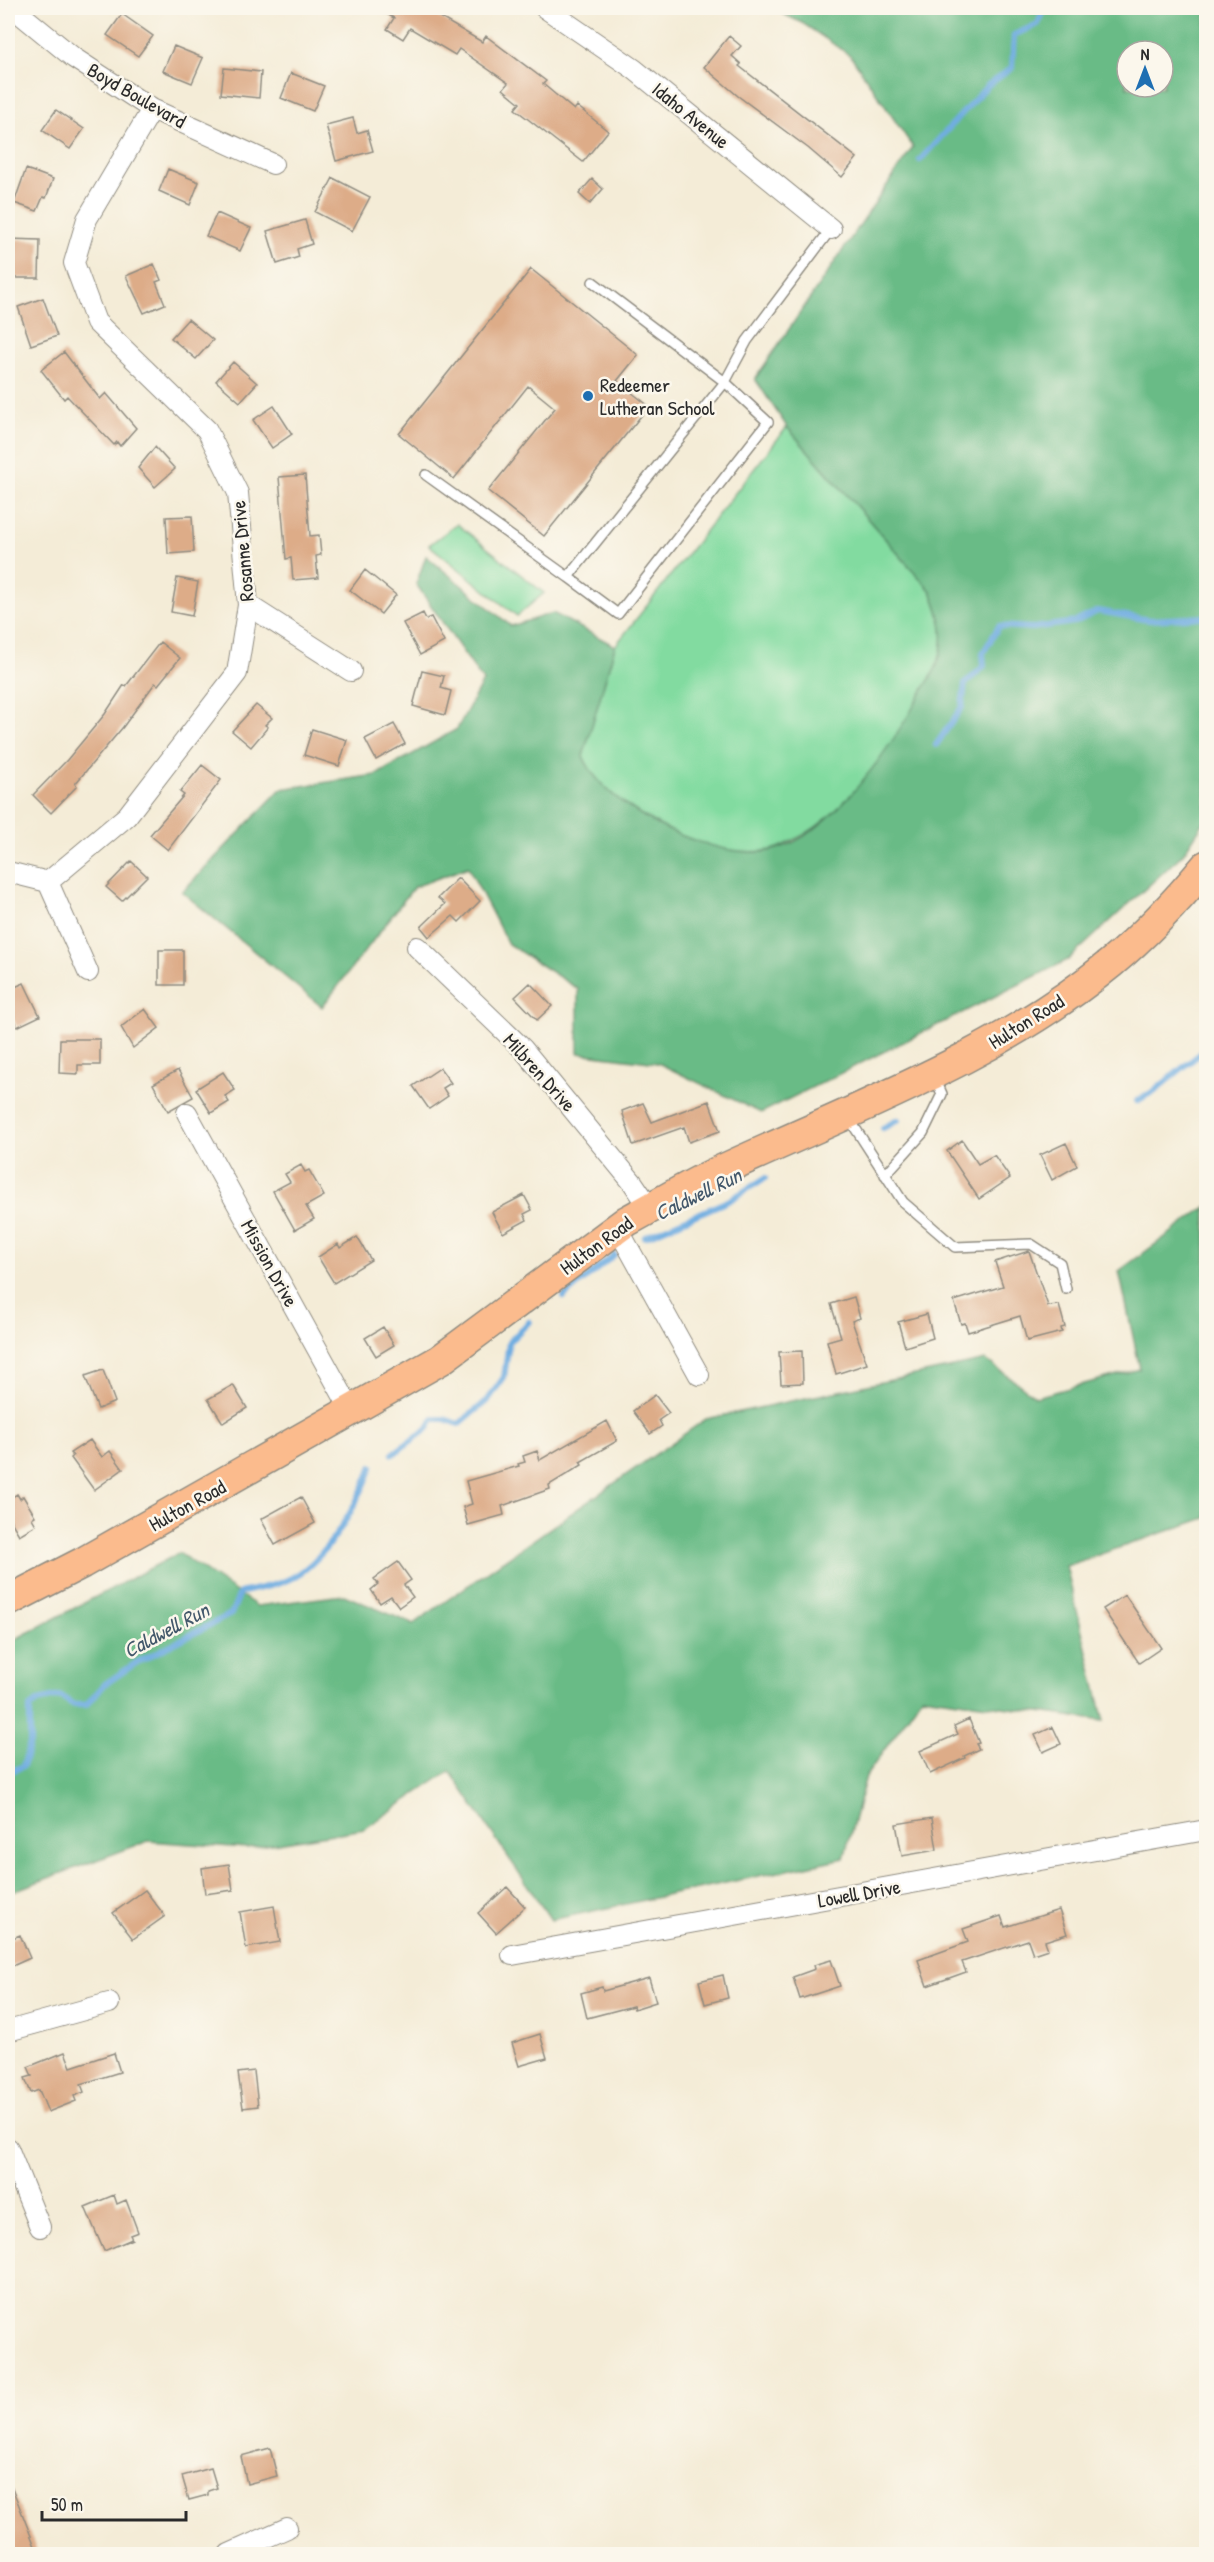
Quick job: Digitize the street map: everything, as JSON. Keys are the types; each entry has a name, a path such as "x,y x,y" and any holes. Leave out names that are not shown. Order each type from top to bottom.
{"main road":[{"name":"Hulton Road","path":"8,1601 82,1563 352,1412 440,1360 650,1208 709,1176 933,1074 1027,1022 1111,963 1155,923 1206,866"}],"street":[{"name":"Boyd Boulevard","path":"13,8 74,58 152,109 273,164"},
{"name":"Idaho Avenue","path":"545,8 634,69 831,229"},
{"name":"Rosanne Drive","path":"48,882 127,816 237,673 248,606 238,493 207,430 96,321 74,263 87,219 152,109"},
{"path":"248,606 351,671"},
{"path":"8,872 48,882 88,972"},
{"name":"Milbren Drive","path":"417,947 523,1049 633,1183 650,1208"},
{"name":"Mission Drive","path":"187,1113 352,1412"},
{"path":"618,1229 699,1375"},
{"name":"Lowell Drive","path":"512,1955 1206,1830"},
{"path":"8,2031 109,2003"},
{"path":"8,2148 40,2227"},
{"path":"229,2554 287,2528"}],"lane":[{"path":"568,577 724,382 747,341 831,229"},
{"path":"426,475 618,615 768,422 724,382 593,282"},
{"path":"885,1175 923,1133 942,1094 933,1074"},
{"path":"846,1115 903,1202 955,1247 1031,1244 1060,1263 1066,1289"}],"green space":[{"path":"771,8 1206,8 1206,819 1183,854 1068,960 761,1113 658,1063 578,1053 578,989 508,944 468,867 414,887 322,1007 182,892 281,789 376,775 457,729 483,681 416,584 426,556 511,626 553,613 615,646 583,756 589,767 611,793 651,821 694,840 727,849 743,852 773,850 796,841 818,826 860,784 879,759 911,711 935,669 941,653 942,635 938,609 931,591 787,427 755,379 913,147 851,56 802,23"},
{"path":"787,427 931,591 940,617 943,643 938,665 899,732 868,776 832,814 813,829 771,850 756,852 724,849 678,834 620,801 595,776 583,756 615,646"},
{"path":"457,524 544,593 517,616 429,545"},
{"path":"1206,1207 1206,1518 1066,1566 1104,1721 922,1696 866,1776 844,1858 551,1920 450,1771 364,1829 247,1848 148,1841 8,1893 8,1643 179,1553 257,1606 344,1595 413,1624 706,1419 986,1360 1036,1397 1140,1369 1119,1271"}],"building":[{"path":"376,8 424,8 482,42 486,36 546,81 543,84 574,110 577,106 608,131 583,162 515,109 520,103 503,89 508,83 459,49 455,55 410,28 403,39 387,29 394,18"},
{"path":"122,14 153,36 138,56 107,35"},
{"path":"729,36 741,46 732,56 741,64 739,66 857,158 842,177 704,67"},
{"path":"174,46 203,58 192,83 163,71"},
{"path":"224,68 261,72 259,98 221,94"},
{"path":"291,73 324,86 313,111 281,98"},
{"path":"56,110 84,129 70,149 42,130"},
{"path":"353,118 357,133 367,130 373,151 336,161 326,125"},
{"path":"26,169 53,179 46,198 43,197 37,211 14,203"},
{"path":"168,169 199,182 190,205 159,191"},
{"path":"333,178 370,197 352,231 315,212"},
{"path":"592,179 603,189 590,204 579,194"},
{"path":"217,213 251,228 240,251 206,236"},
{"path":"305,220 312,244 297,249 299,257 277,264 267,231"},
{"path":"8,239 40,240 39,278 14,278 14,256 8,256"},
{"path":"154,264 161,280 156,282 165,304 144,313 126,276"},
{"name":"Redeemer Lutheran School","path":"531,269 638,355 617,381 649,406 544,536 488,491 555,408 528,386 454,479 399,434"},
{"path":"43,298 57,336 31,345 18,307"},
{"path":"188,319 213,340 196,359 171,338"},
{"path":"64,352 100,399 106,393 136,428 120,446 117,442 114,445 67,396 64,399 41,370"},
{"path":"233,362 257,383 240,402 216,381"},
{"path":"274,406 292,434 272,448 253,420"},
{"path":"155,447 175,469 155,487 138,468"},
{"path":"305,475 310,536 319,535 321,555 316,556 318,578 293,580 291,558 286,559 279,477"},
{"path":"192,516 194,552 168,554 166,517"},
{"path":"365,570 396,595 381,614 350,590"},
{"path":"177,578 198,582 192,616 171,612"},
{"path":"423,613 426,619 431,617 444,642 420,655 403,623"},
{"path":"160,642 180,658 158,685 155,683 123,727 75,784 77,786 51,813 33,795 67,760"},
{"path":"422,671 444,676 441,688 451,691 445,715 413,706"},
{"path":"256,705 272,718 265,725 268,727 251,747 232,731"},
{"path":"394,724 405,744 376,760 365,739"},
{"path":"312,729 347,740 339,766 304,755"},
{"path":"202,765 221,780 168,850 150,835 184,795 180,792"},
{"path":"131,861 147,876 122,901 106,887"},
{"path":"458,878 480,901 459,922 453,916 429,937 421,927 445,904 438,898"},
{"path":"159,950 183,950 183,985 159,985"},
{"path":"24,983 40,1016 17,1027 8,1008 8,990"},
{"path":"530,983 552,1006 537,1020 515,997"},
{"path":"145,1009 159,1028 133,1048 121,1027"},
{"path":"60,1039 100,1039 100,1065 78,1065 78,1074 59,1073"},
{"path":"440,1068 451,1083 443,1088 448,1096 429,1109 413,1086"},
{"path":"178,1070 193,1097 168,1111 153,1084"},
{"path":"223,1072 235,1090 225,1096 229,1102 211,1113 196,1089"},
{"path":"709,1101 720,1131 689,1142 684,1127 633,1145 622,1111 643,1103 652,1122"},
{"path":"962,1140 978,1164 994,1155 1010,1178 979,1199 947,1151"},
{"path":"1066,1143 1077,1166 1052,1180 1040,1155"},
{"path":"301,1165 305,1172 309,1170 324,1196 306,1206 314,1219 295,1230 273,1191 290,1182 285,1174"},
{"path":"524,1195 532,1210 524,1214 527,1220 503,1233 492,1212"},
{"path":"357,1237 371,1260 334,1283 318,1257 338,1244 340,1248"},
{"path":"1029,1251 1048,1306 1059,1305 1065,1327 1061,1328 1062,1332 1027,1341 1020,1316 968,1332 965,1323 961,1324 954,1301 1003,1286 995,1262"},
{"path":"854,1297 860,1318 852,1321 867,1364 836,1374 827,1341 841,1337 831,1304"},
{"path":"927,1314 933,1338 905,1347 898,1322"},
{"path":"383,1327 394,1345 376,1356 365,1338"},
{"path":"802,1351 803,1383 781,1384 779,1352"},
{"path":"103,1370 115,1402 98,1409 85,1376"},
{"path":"233,1385 247,1408 223,1423 208,1399"},
{"path":"655,1395 669,1413 659,1420 662,1426 650,1434 633,1411"},
{"path":"607,1421 617,1441 580,1462 582,1465 549,1485 550,1489 502,1506 504,1515 468,1525 463,1507 472,1504 466,1481 519,1466 518,1464 525,1462 523,1456 537,1451 540,1460"},
{"path":"90,1440 102,1457 110,1451 123,1469 94,1490 71,1458 73,1456 70,1453"},
{"path":"17,1494 20,1499 23,1496 35,1516 32,1518 36,1525 19,1535 8,1516 8,1500"},
{"path":"301,1497 315,1523 275,1545 261,1519"},
{"path":"398,1562 411,1580 404,1585 413,1597 399,1607 391,1596 380,1603 371,1590 378,1584 374,1579"},
{"path":"1125,1595 1161,1648 1139,1663 1103,1609"},
{"path":"969,1719 979,1743 976,1744 979,1749 930,1774 920,1751 958,1734 954,1726"},
{"path":"1053,1727 1061,1744 1043,1752 1035,1735"},
{"path":"932,1818 937,1850 902,1856 896,1824"},
{"path":"229,1864 233,1890 205,1894 202,1868"},
{"path":"507,1887 525,1907 496,1933 478,1913"},
{"path":"145,1890 165,1916 133,1939 113,1913"},
{"path":"274,1906 280,1942 246,1948 240,1912"},
{"path":"1059,1910 1067,1934 1045,1941 1048,1949 1033,1954 1028,1940 962,1962 966,1972 927,1986 918,1960 968,1942 963,1929 1001,1916 1005,1927"},
{"path":"20,1935 30,1958 8,1968 8,1940"},
{"path":"831,1960 840,1986 800,1999 793,1977 815,1969 814,1965"},
{"path":"723,1975 728,1998 705,2004 699,1981"},
{"path":"649,1978 656,2002 634,2009 633,2006 587,2018 581,1993 602,1987 603,1991"},
{"path":"540,2034 547,2058 519,2066 512,2043"},
{"path":"65,2052 71,2067 114,2053 120,2072 81,2084 84,2092 74,2096 76,2101 48,2112 39,2090 31,2093 25,2078 32,2076 28,2067"},
{"path":"254,2071 258,2106 243,2108 238,2073"},
{"path":"114,2195 117,2204 126,2200 138,2232 130,2235 132,2239 104,2251 85,2207"},
{"path":"270,2448 277,2476 247,2484 241,2456"},
{"path":"211,2468 217,2488 208,2491 208,2495 189,2500 182,2476"},
{"path":"9,2480 38,2554 8,2554"}],"waterway":[{"path":"920,160 988,85 1012,68 1014,35 1038,24 1044,8"},
{"path":"936,745 962,707 965,684 984,666 983,653 999,626 1033,628 1075,622 1098,611 1149,620 1206,617"},
{"name":"Caldwell Run","path":"1137,1101 1154,1091 1206,1049"},
{"name":"Caldwell Run","path":"883,1128 898,1120"},
{"name":"Caldwell Run","path":"645,1237 730,1200 765,1178"},
{"name":"Caldwell Run","path":"563,1297 614,1255"},
{"name":"Caldwell Run","path":"393,1454 427,1429 433,1419 444,1419 459,1424 488,1400 504,1377 509,1342 529,1322"},
{"name":"Caldwell Run","path":"8,1773 23,1766 30,1743 30,1707 38,1701 60,1696 74,1705 86,1705 105,1684 136,1663 231,1614 240,1593 280,1583 300,1573 326,1548 338,1532 358,1499 372,1467"}],"place":[{"name":"Redeemer Lutheran School","path":"588,396"}]}
